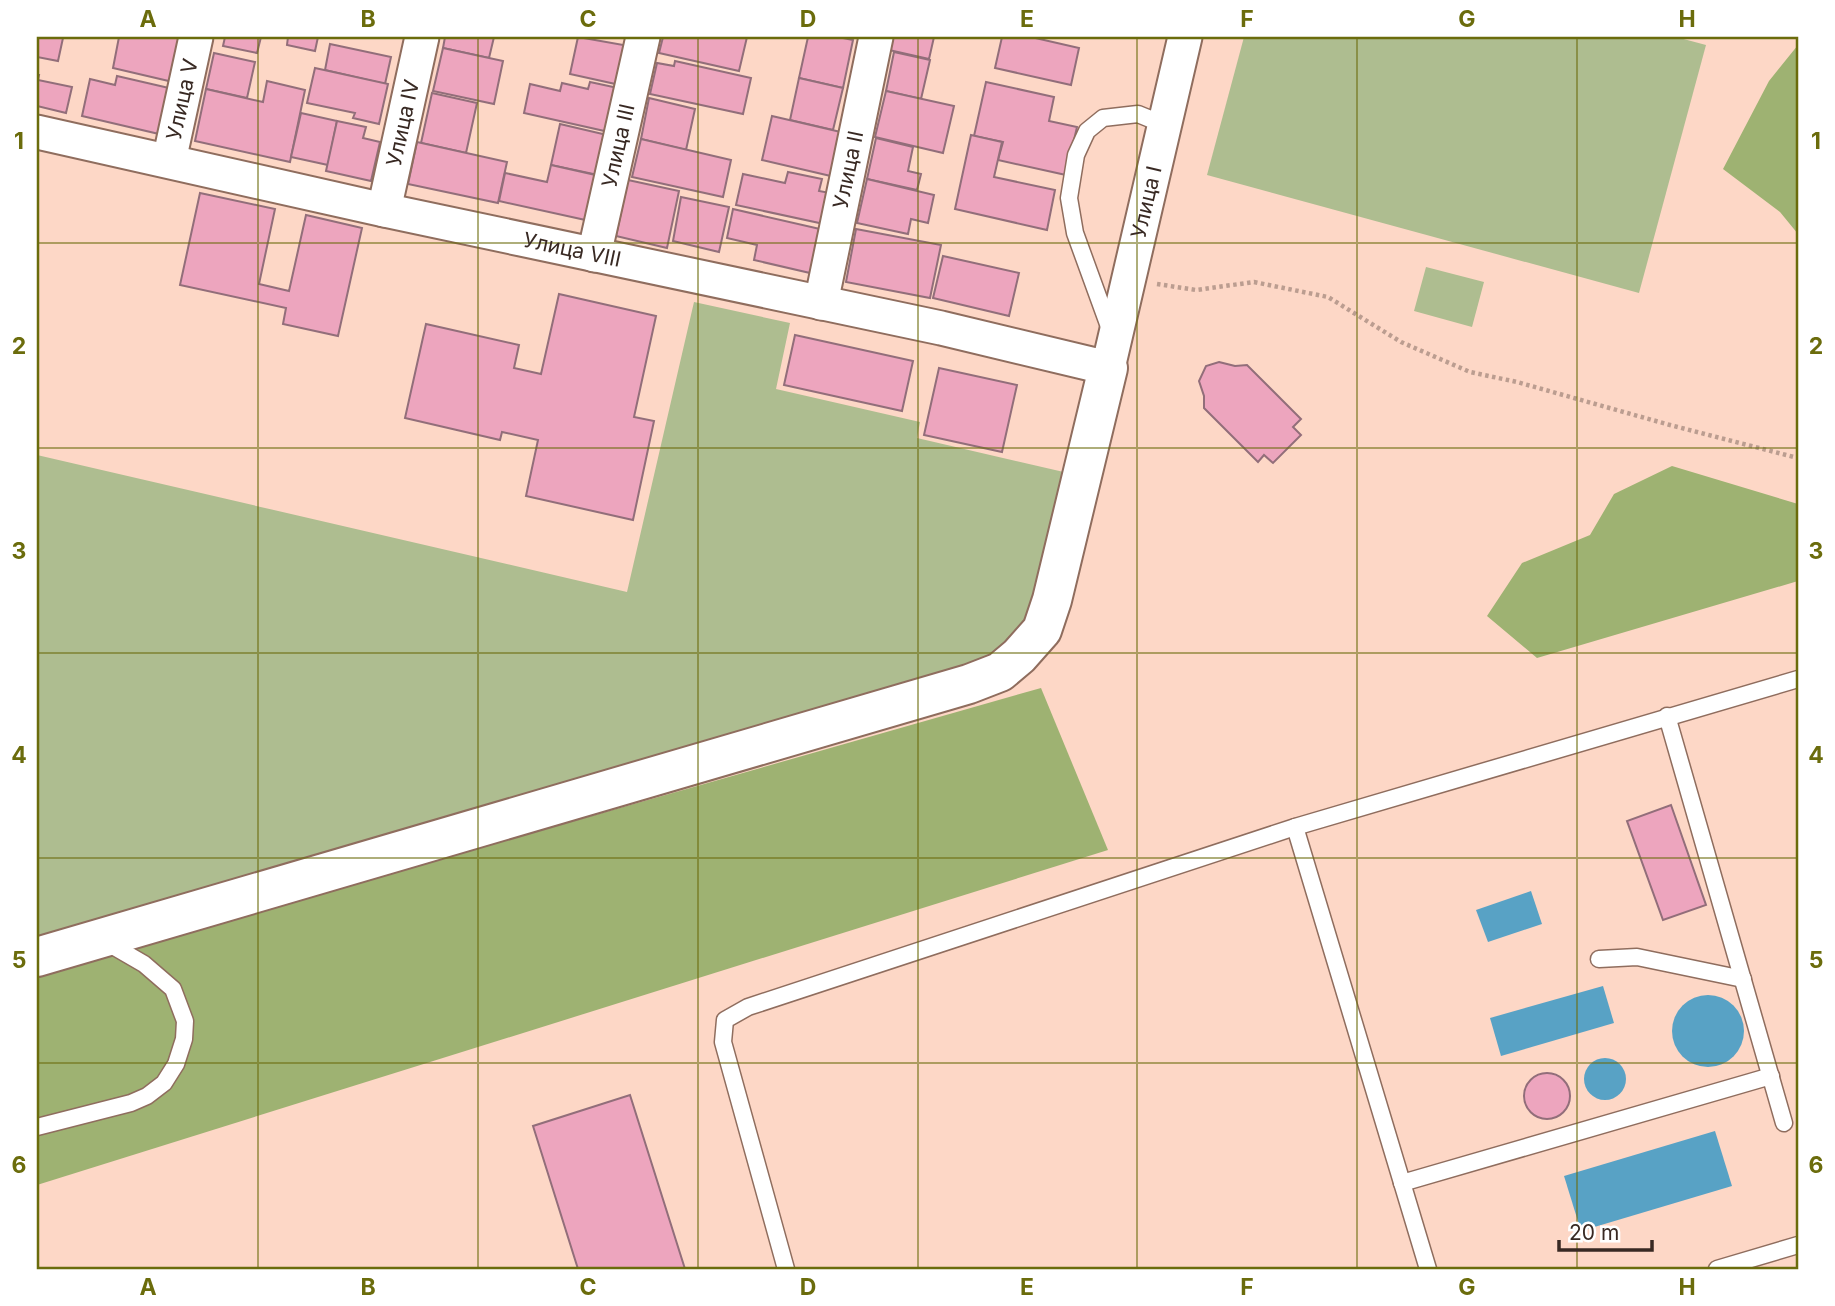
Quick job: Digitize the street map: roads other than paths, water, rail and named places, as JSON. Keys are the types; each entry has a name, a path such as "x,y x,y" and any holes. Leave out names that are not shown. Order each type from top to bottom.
{"street":[{"name":"Улица V","path":"169,161 196,37"},
{"name":"Улица IV","path":"384,210 422,37"},
{"name":"Улица III","path":"594,255 643,37"},
{"name":"Улица II","path":"821,303 876,37"},
{"name":"Улица I","path":"1111,355 1185,37"},
{"name":"Улица VIII","path":"37,132 384,210 941,328 1111,355"},
{"path":"37,957 969,684 1000,672 1019,656 1042,630 1052,600 1111,355"}],"lane":[{"path":"1111,355 1074,233 1069,198 1076,155 1087,131 1103,118 1138,114 1165,125"},
{"path":"786,1269 723,1042 725,1020 748,1007 1294,827 1798,678"},
{"path":"1667,716 1784,1123"},
{"path":"1294,827 1428,1269"},
{"path":"37,1127 131,1103 147,1096 164,1083 176,1064 184,1039 185,1021 173,989 144,964 99,939"},
{"path":"1599,960 1637,957 1743,979"},
{"path":"1402,1183 1771,1076"},
{"path":"1717,1269 1798,1245"}],"water":[{"path":"1531,891 1542,924 1488,942 1476,910"},
{"path":"1603,986 1614,1023 1501,1056 1490,1018"},
{"path":"1701,995 1715,995 1734,1005 1744,1024 1744,1038 1734,1057 1715,1067 1701,1067 1682,1057 1672,1038 1672,1024 1682,1005"},
{"path":"1605,1058 1620,1064 1626,1079 1620,1094 1605,1100 1590,1094 1584,1079 1590,1064"},
{"path":"1715,1131 1732,1186 1581,1231 1564,1176"}]}
